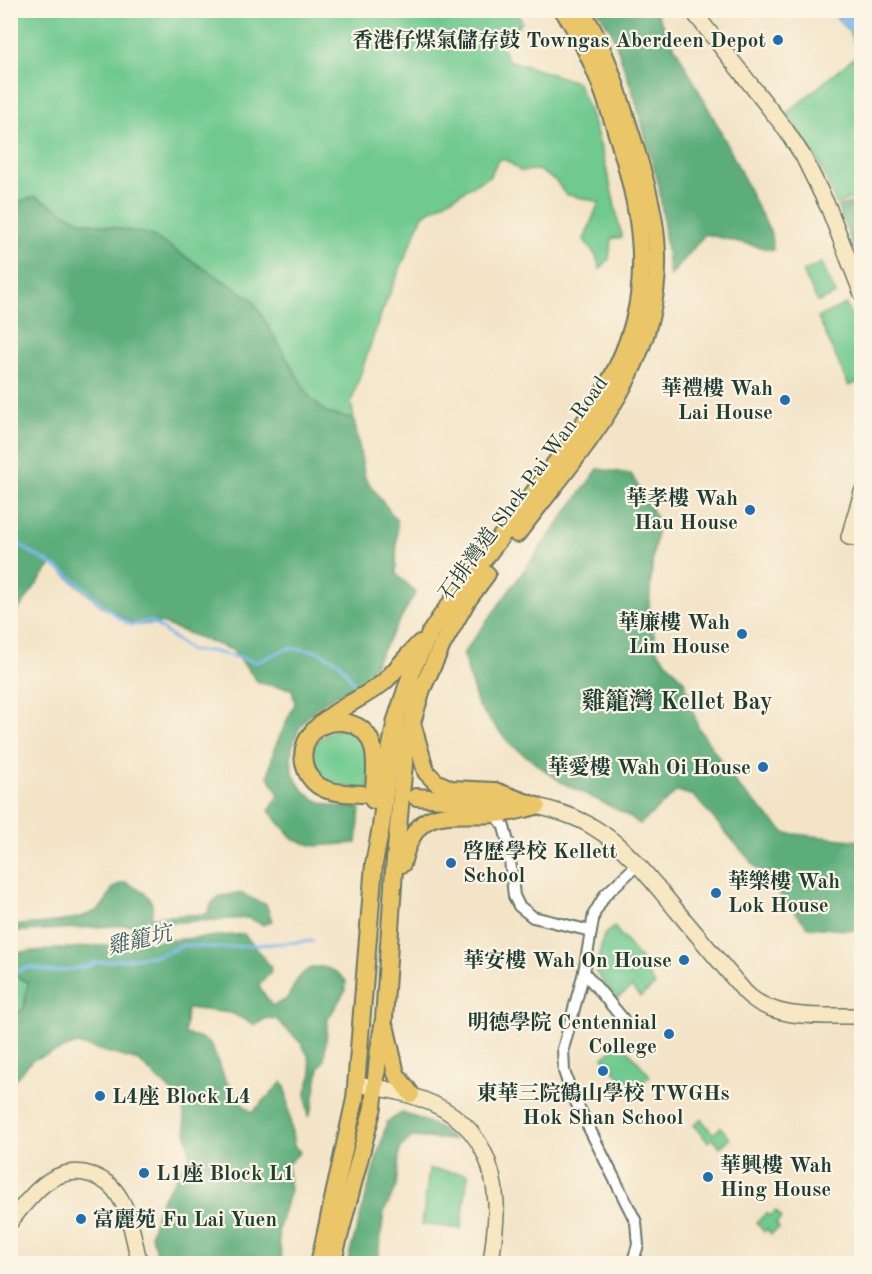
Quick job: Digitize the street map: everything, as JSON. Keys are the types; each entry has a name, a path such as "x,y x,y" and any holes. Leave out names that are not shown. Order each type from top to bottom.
{"main road":[{"name":"石排灣道 Shek Pai Wan Road","path":"319,1263 352,1116 374,864 390,751 396,720 413,668 430,633 594,409 621,359 636,313 641,254 633,191 598,75 583,43 563,10"},
{"name":"石排灣道 Shek Pai Wan Road","path":"384,1019 404,757 422,689 436,657 467,601 601,424 639,356 646,333 657,272 656,239 649,198 606,57 590,23 581,10"},
{"path":"362,794 332,792 316,784 306,770 305,746 313,732 326,719 385,681 430,633"},
{"path":"313,732 332,722 351,723 364,731 372,743 375,761 371,828 374,864"},
{"path":"412,723 426,772 436,782 451,789 495,791 537,806"},
{"path":"416,797 537,806"},
{"path":"394,881 400,870 406,846 414,832 421,824 438,815 496,814 537,806"},
{"path":"333,1263 370,1122 384,1019"},
{"path":"384,1019 396,1074 411,1094"}],"street":[{"path":"692,10 803,156 820,190 861,294"},
{"path":"861,492 849,537 861,538"},
{"path":"537,806 563,813 592,826 617,843 756,1002 772,1010 789,1014 861,1016"},
{"path":"496,814 504,827 508,842 514,896 519,906 533,917 591,931"},
{"path":"632,1263 638,1245 638,1232 633,1212 571,1092 564,1071 563,1049 584,972 594,914 604,895 637,865"},
{"path":"584,972 623,1019"},
{"path":"356,1084 426,1099 450,1112 470,1130 485,1155 493,1177 496,1204 491,1263"},
{"path":"10,1222 48,1180 72,1173 87,1174 108,1184 120,1197 140,1263"}],"green space":[{"path":"11,11 517,11 522,22 501,45 508,60 577,82 598,138 622,238 612,238 609,259 600,269 596,256 584,240 599,202 565,194 556,181 538,170 521,171 504,159 498,160 490,176 423,215 381,314 351,402 354,419 327,413 310,398 252,299 151,235 80,221 36,197 14,203 11,201"},
{"path":"598,11 655,11 731,151 769,230 773,250 705,234 670,277 659,186 635,99 612,33"},
{"path":"857,55 862,68 861,195 836,204 822,169 787,113"},
{"path":"36,197 80,221 151,235 252,299 310,398 327,413 354,419 365,478 397,521 396,574 416,592 373,667 370,678 323,703 301,725 295,737 291,763 300,786 310,796 327,804 360,808 357,843 316,846 294,840 269,811 279,795 268,776 274,749 295,703 292,689 259,683 232,650 161,623 136,625 104,608 52,563 11,620 11,201 14,203"},
{"path":"855,202 861,216 861,266 837,206"},
{"path":"821,263 836,294 818,302 803,272"},
{"path":"846,304 861,338 861,381 849,386 818,317"},
{"path":"598,469 631,474 659,523 653,554 649,607 657,651 684,681 698,727 738,786 785,833 861,841 861,931 808,927 694,796 677,791 640,824 622,812 561,782 510,744 478,706 463,654"},
{"path":"339,729 357,733 368,748 369,789 330,786 313,769 311,761 315,745 321,738"},
{"path":"125,882 142,891 150,899 153,910 151,917 207,914 212,903 220,896 239,893 266,904 272,921 263,925 249,918 11,932 11,926 65,921 96,911 101,908 114,888"},
{"path":"614,927 648,968 649,977 655,985 640,997 632,987 617,998 595,971 604,935"},
{"path":"244,934 271,967 270,974 258,985 272,1006 285,1000 298,979 309,969 328,968 346,981 345,991 328,1019 324,1060 319,1068 312,1108 308,1117 306,1092 312,1073 309,1058 302,1044 276,1019 267,1018 255,1025 231,1013 187,1008 185,1034 199,1037 211,1045 225,1079 238,1100 252,1113 282,1082 285,1085 294,1146 300,1152 287,1165 290,1190 278,1231 282,1263 159,1263 151,1234 160,1202 190,1157 182,1102 139,1061 77,1044 32,1060 11,1084 11,1018 24,1008 28,982 11,974 11,953"},
{"path":"11,974 28,982 24,1008 11,1018"},
{"path":"621,1042 650,1076 631,1091 603,1057"},
{"path":"402,1113 430,1123 454,1140 412,1137 400,1148 396,1187 384,1212 377,1263 347,1263 387,1122"},
{"path":"701,1119 713,1134 721,1127 730,1139 720,1147 713,1138 708,1142 694,1125"},
{"path":"429,1169 468,1174 461,1229 422,1224"},
{"path":"776,1211 782,1218 776,1223 779,1228 771,1234 767,1229 764,1232 756,1222 767,1213 770,1216"}],"water":[{"path":"830,11 861,11 861,63 850,32"}],"waterway":[{"path":"10,537 65,573 121,619 131,625 151,621 191,651 211,651 257,662 288,648 317,651 339,662 356,686"},
{"name":"雞籠坑","path":"10,973 30,967 54,972 89,966 94,963 160,955 184,945 216,948 313,941"}],"place":[{"name":"香港仔煤氣儲存鼓 Towngas Aberdeen Depot","path":"778,40"},
{"name":"華禮樓 Wah Lai House","path":"785,400"},
{"name":"華孝樓 Wah Hau House","path":"750,510"},
{"name":"華廉樓 Wah Lim House","path":"742,634"},
{"name":"華愛樓 Wah Oi House","path":"763,767"},
{"name":"啓歷學校 Kellett School","path":"451,863"},
{"name":"華樂樓 Wah Lok House","path":"716,893"},
{"name":"華安樓 Wah On House","path":"684,960"},
{"name":"明德學院 Centennial College","path":"669,1034"},
{"name":"東華三院鶴山學校 TWGHs Hok Shan School","path":"603,1071"},
{"name":"L4座 Block L4","path":"100,1096"},
{"name":"L1座 Block L1","path":"144,1173"},
{"name":"華興樓 Wah Hing House","path":"708,1177"},
{"name":"富麗苑 Fu Lai Yuen","path":"81,1219"}],"district":[{"name":"雞籠灣 Kellet Bay","path":"677,701"}]}
